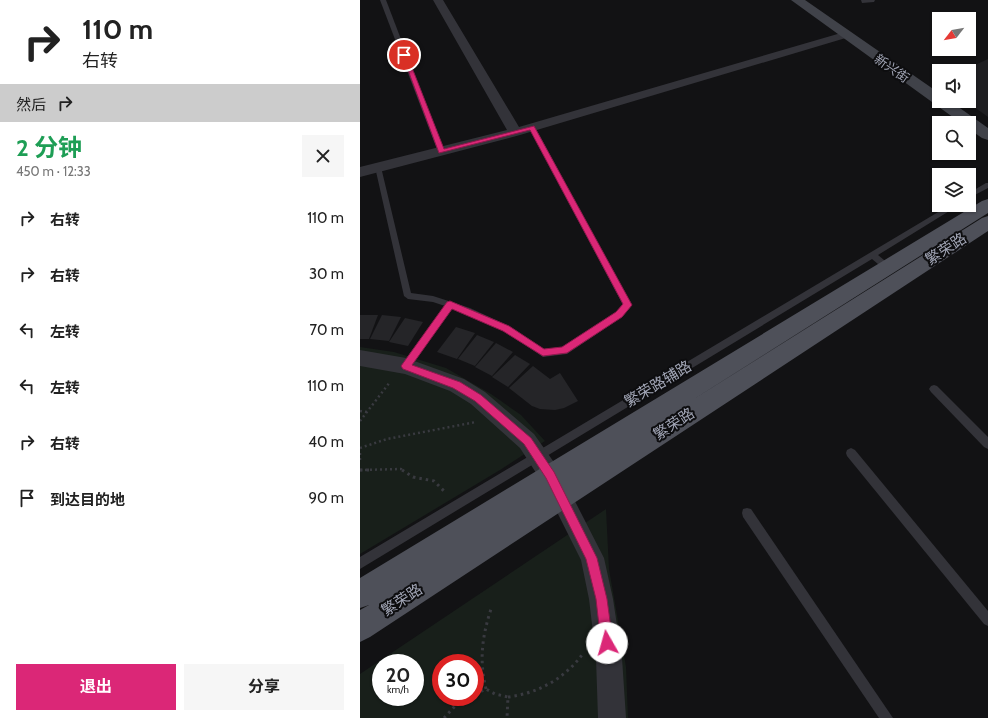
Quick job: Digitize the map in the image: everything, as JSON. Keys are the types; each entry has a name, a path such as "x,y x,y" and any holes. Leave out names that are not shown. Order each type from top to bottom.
{"main road":[{"name":"繁荣路","path":"360,594 550,475 880,261 988,205"},
{"name":"繁荣路","path":"360,627 988,222"}],"street":[{"path":"438,0 515,132"},
{"name":"新兴街","path":"797,0 988,135"},
{"path":"360,172 515,132 845,35"},
{"path":"360,358 406,366 457,385 478,398 527,441 550,475 592,558 601,599 609,658 612,718"}],"lane":[{"path":"383,0 441,152"},
{"path":"378,167 408,296 433,299 506,328 543,352 564,350 619,315 627,305 532,127"},
{"path":"976,192 988,185"},
{"name":"繁荣路辅路","path":"360,562 537,456 880,261 946,212"},
{"path":"406,366 450,305"},
{"path":"934,389 988,444"},
{"path":"851,453 988,620"},
{"path":"747,513 887,718"}],"path":[{"path":"360,421 390,382"},
{"path":"360,411 368,412"},
{"path":"360,448 387,439 482,421"},
{"path":"360,453 360,462"},
{"path":"360,470 401,469 413,477 434,481 444,491"},
{"path":"491,608 481,640 481,671 486,688 495,694 508,697 532,692 560,676 579,660 588,646"},
{"path":"507,718 508,697"},
{"path":"444,718 454,706"}],"shaded area":[{"path":"988,59 988,117 976,108 976,65"},
{"path":"360,347 394,352 446,368 491,394 521,415 545,441 500,470 360,554"},
{"path":"606,509 609,569 626,667 628,718 360,718 360,674 372,666 372,706 424,706 424,654 390,654"}],"building":[{"path":"360,315 378,315 369,339 360,339"},
{"path":"382,315 401,317 389,341 370,339"},
{"path":"405,318 423,322 408,346 389,342"},
{"path":"456,327 475,333 457,359 437,352"},
{"path":"477,335 494,342 475,366 458,359"},
{"path":"496,343 513,352 492,376 475,367"},
{"path":"515,355 530,364 508,387 492,377"},
{"path":"533,366 550,379 560,373 578,401 564,408 555,410 540,409 532,406 509,388"}],"route":[{"path":"404,55 441,152 532,127 627,305 619,315 564,350 543,352 506,328 467,310 450,305 406,366 457,385 478,398 527,441 550,475 592,558 601,599 607,643"}]}
